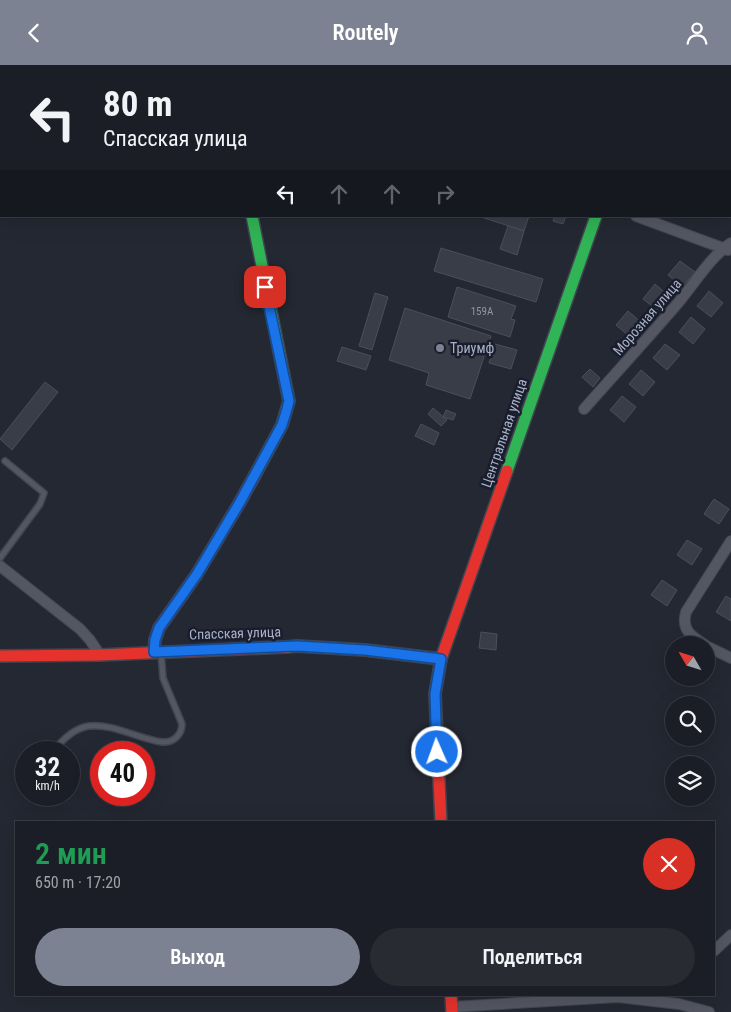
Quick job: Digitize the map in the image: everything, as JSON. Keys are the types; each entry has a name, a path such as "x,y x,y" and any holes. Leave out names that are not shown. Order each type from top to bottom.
{"street":[{"path":"157,652 155,640 159,628 197,574 240,502 282,425 289,401 252,217"},
{"name":"Центральная улица","path":"441,821 435,694 441,659 596,217"},
{"path":"639,217 729,247"},
{"name":"Морозная улица","path":"584,409 667,316 714,257 729,247"},
{"path":"692,636 685,628 686,612 731,541"},
{"path":"0,566 80,629 100,655"},
{"name":"Спасская улица","path":"0,657 100,655 297,646 365,650 441,659"},
{"path":"715,650 731,658"},
{"path":"715,950 731,935"},
{"path":"451,996 452,1010 618,997 682,1004 708,1012"}],"lane":[{"path":"0,558 40,504 44,493 5,461"},
{"path":"63,741 80,728 90,726 102,726 162,742 174,740 180,733 182,724 163,677 157,652"}],"building":[{"path":"481,217 529,217 524,231"},
{"path":"555,217 566,217 563,224 553,221"},
{"path":"508,226 524,231 517,255 500,249"},
{"path":"441,248 543,279 536,302 434,271"},
{"path":"680,261 695,272 682,287 668,275"},
{"path":"655,284 669,296 657,310 643,299"},
{"path":"457,287 516,306 511,319 515,320 510,337 448,317"},
{"path":"709,291 723,303 711,317 697,306"},
{"path":"375,293 388,297 372,350 359,346"},
{"name":"Триумф","path":"405,308 491,336 470,399 426,385 429,373 389,360"},
{"path":"628,311 642,323 630,337 616,325"},
{"path":"691,317 705,329 693,344 679,332"},
{"path":"495,344 517,350 511,369 489,363"},
{"path":"665,344 680,355 667,370 653,358"},
{"path":"342,347 371,356 366,370 337,361"},
{"path":"590,369 600,378 593,387 582,377"},
{"path":"641,370 655,382 643,396 629,384"},
{"path":"45,382 58,392 12,450 0,439"},
{"path":"622,396 636,407 624,422 610,410"},
{"path":"433,408 447,420 441,426 428,414"},
{"path":"446,410 456,414 453,420 443,417"},
{"path":"421,424 439,433 434,445 415,436"},
{"path":"714,499 729,509 719,524 704,514"},
{"path":"687,540 702,549 692,565 677,555"},
{"path":"662,580 677,590 667,606 651,595"},
{"path":"726,596 731,599 731,621 716,612"},
{"path":"481,632 497,634 496,650 479,648"}],"traffic: fast":[{"path":"252,217 289,401 282,425 255,475"},
{"path":"507,471 596,217"}],"traffic: slow":[{"path":"286,647 365,650 441,659"}],"traffic: jam":[{"path":"441,821 435,694 441,659 507,471"},
{"path":"154,652 159,628 197,574 255,475"},
{"path":"0,656 100,655 286,647"},
{"path":"451,996 452,1012"}],"place":[{"name":"Триумф","path":"440,348"}],"route":[{"path":"265,287 289,401 287,409 282,425 240,502 197,574 159,628 154,652 297,646 365,650 441,659 435,694 437,752"}]}
